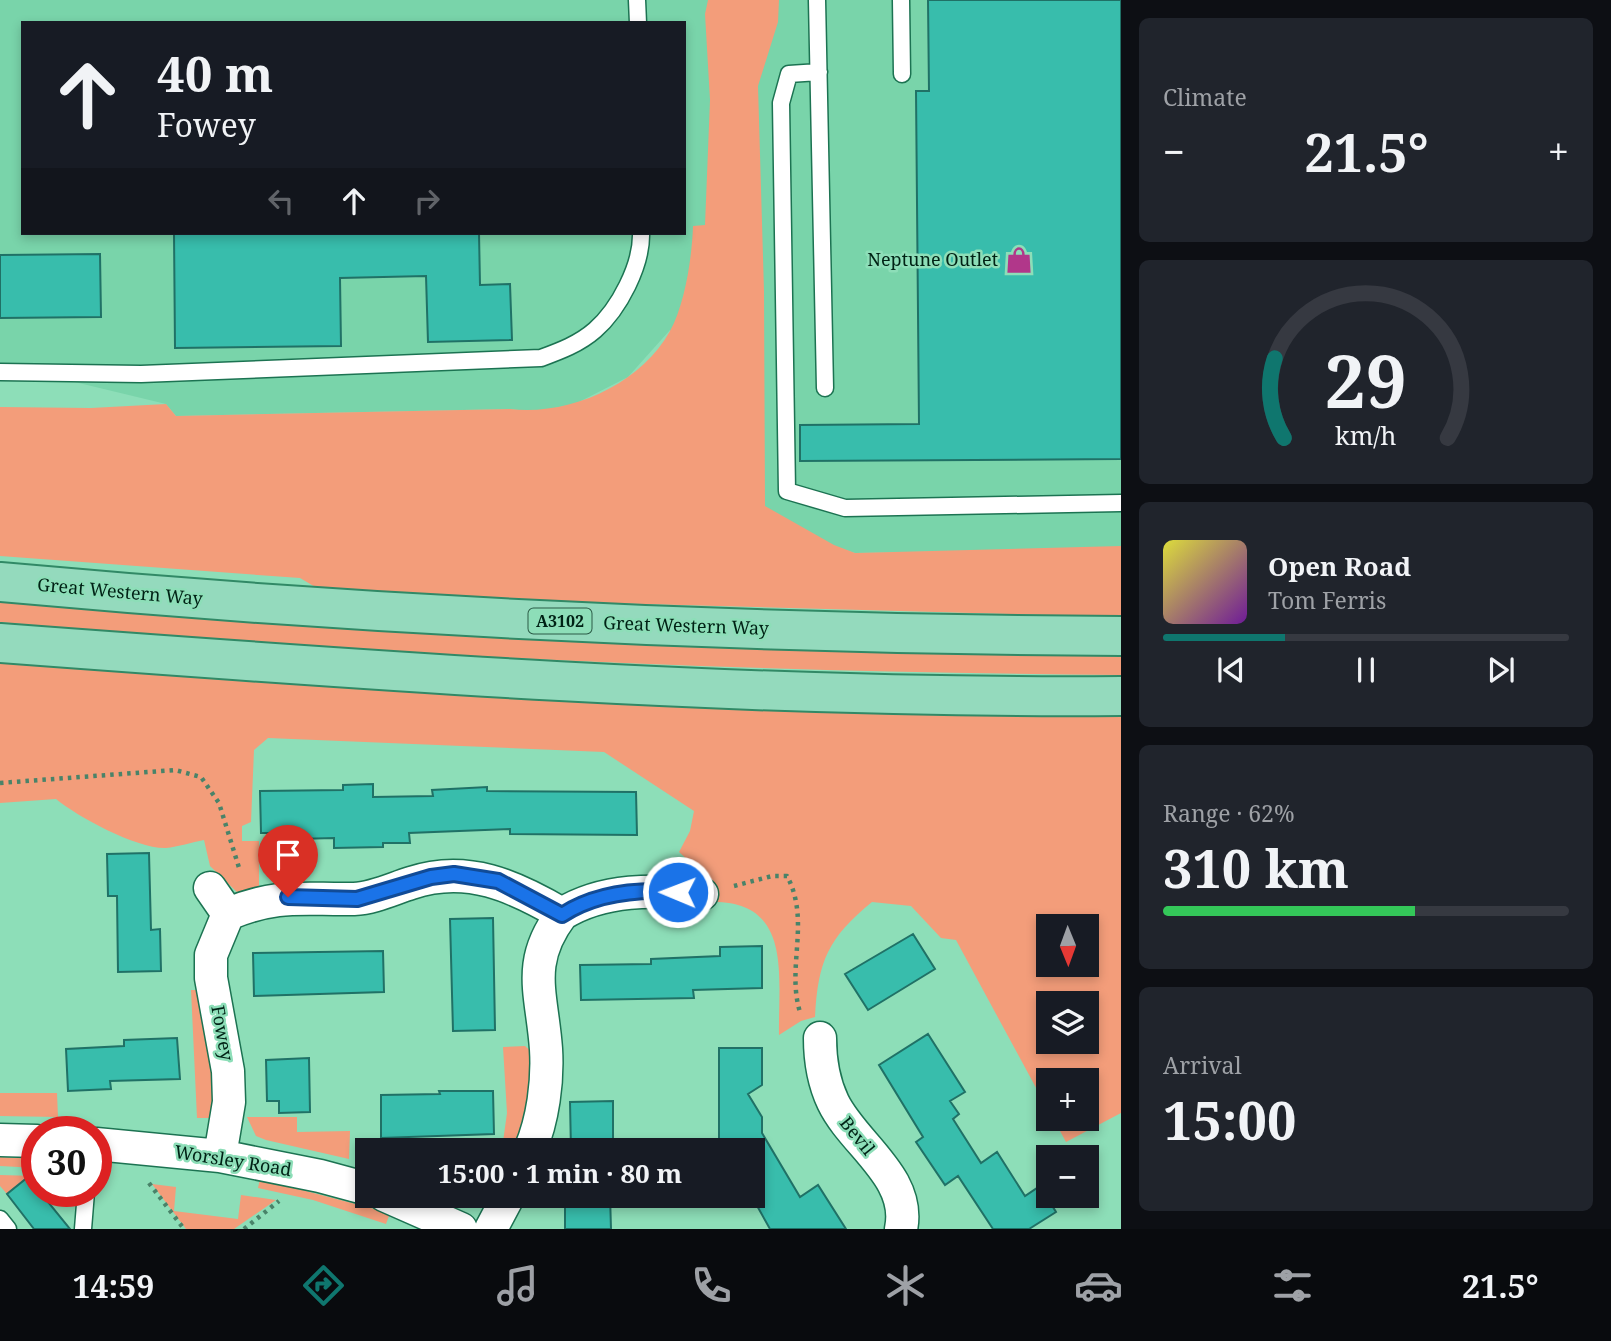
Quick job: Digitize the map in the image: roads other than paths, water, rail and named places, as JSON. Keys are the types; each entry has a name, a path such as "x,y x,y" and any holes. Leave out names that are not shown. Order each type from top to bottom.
{"main road":[{"name":"Great Western Way","path":"0,582 251,602 544,620 728,628 1121,636"},
{"path":"0,643 364,670 607,682 1121,696"}],"street":[{"path":"210,888 240,909 303,896 357,899 431,877 454,874 498,881 562,915"},
{"path":"533,1138 542,1107 545,1079 546,1053 537,974 539,956 547,934 562,915 595,898 654,890 702,894"},
{"name":"Fowey","path":"220,1156 229,1102 228,1070 211,978 211,955 240,909"},
{"name":"Bevil","path":"820,1038 823,1071 833,1102 892,1181 900,1200 901,1229"},
{"path":"0,1140 21,1141"},
{"name":"Worsley Road","path":"112,1146 220,1156 355,1186"},
{"path":"413,1208 461,1229"},
{"path":"491,1229 502,1208"}],"lane":[{"path":"637,0 638,21"},
{"path":"817,0 825,388"},
{"path":"901,0 902,74"},
{"path":"819,72 789,75 781,103 787,491 845,508 1121,503"},
{"path":"0,372 141,374 541,358 570,347 596,330 617,302 633,273 642,244 641,235"},
{"path":"83,1229 85,1207"},
{"path":"0,1219 8,1229"}],"place":[{"name":"Neptune Outlet","path":"1019,260"}]}
